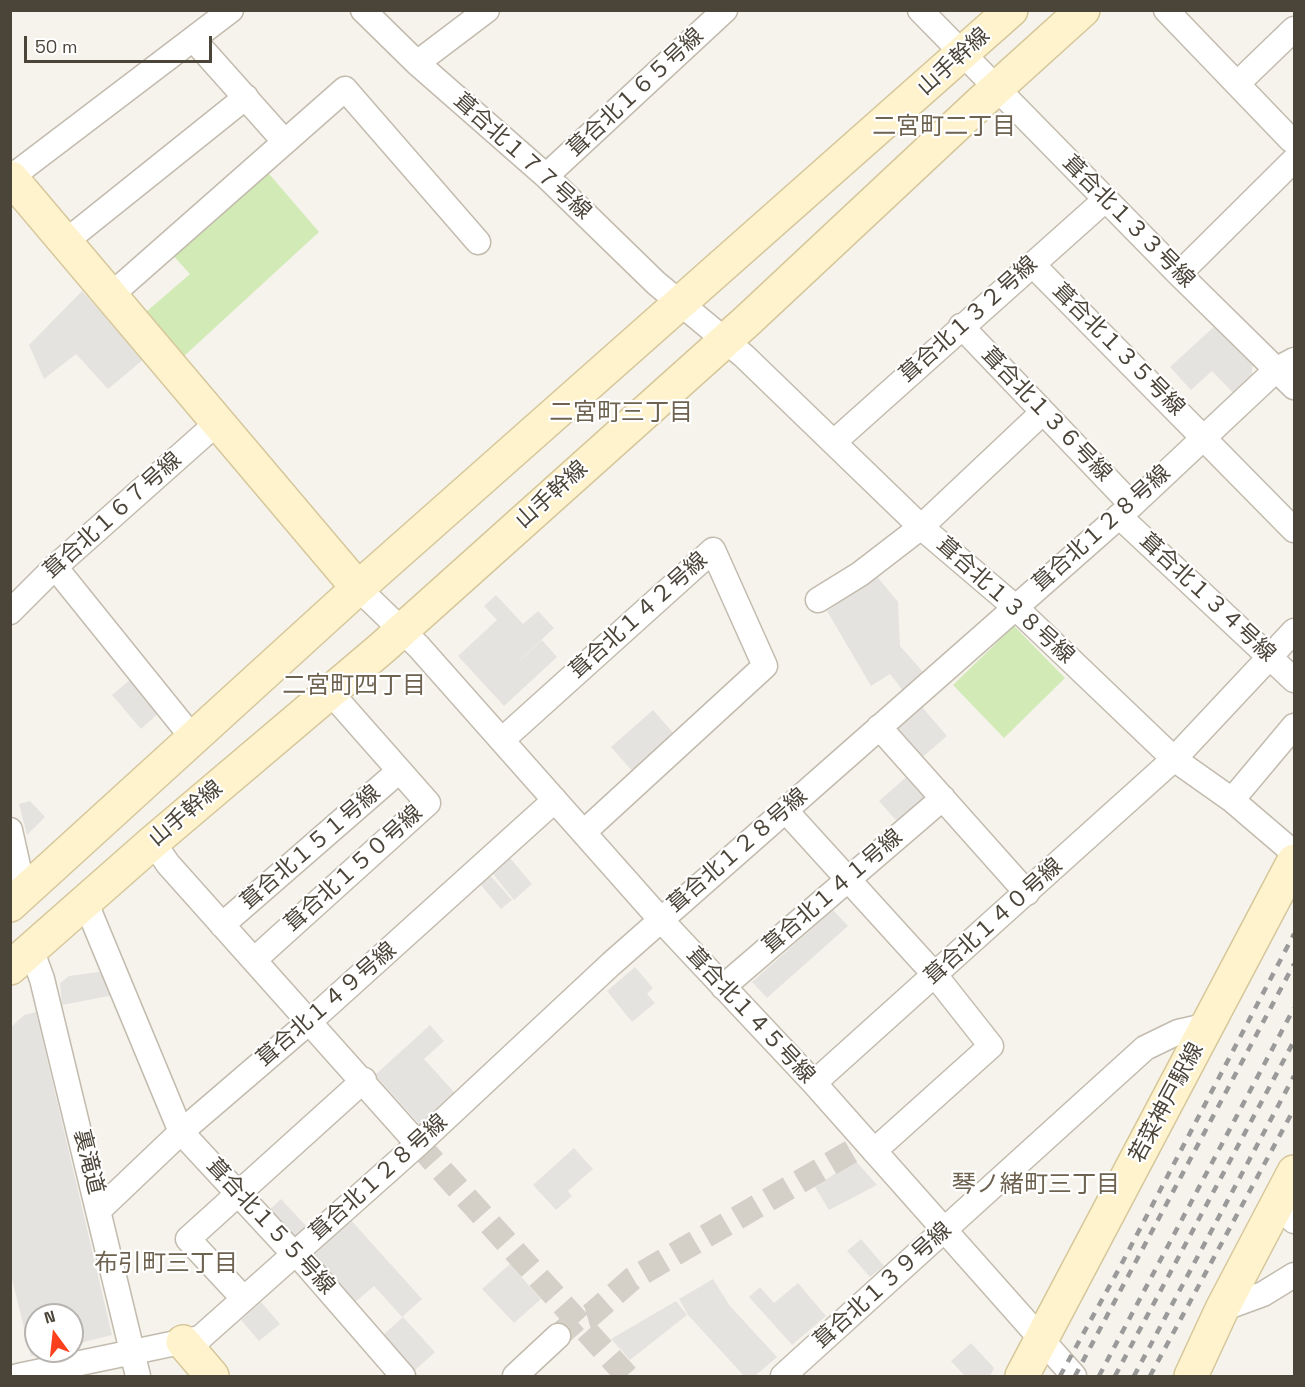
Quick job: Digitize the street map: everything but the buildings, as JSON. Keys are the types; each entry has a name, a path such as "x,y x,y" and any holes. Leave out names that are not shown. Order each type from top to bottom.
{"street":[{"path":"231,10 10,178 358,588"},
{"name":"葺合北１７７号線","path":"363,10 417,63 546,176 656,283 724,339"},
{"path":"417,63 487,10"},
{"name":"葺合北１６５号線","path":"546,176 725,10"},
{"name":"葺合北１３３号線","path":"920,10 1179,274 1286,364 1294,387"},
{"name":"山手幹線","path":"17,899 358,588 1011,10"},
{"name":"山手幹線","path":"21,958 153,842 331,693 401,631 1083,10"},
{"path":"1166,10 1294,141"},
{"path":"1237,84 1294,28"},
{"path":"194,40 285,142"},
{"path":"110,296 345,89 477,242"},
{"path":"65,242 246,97"},
{"path":"1179,274 1294,160"},
{"name":"葺合北１３２号線","path":"834,442 960,326 1106,200"},
{"name":"葺合北１３５号線","path":"1032,264 1204,436 1294,530"},
{"name":"葺合北１３６号線","path":"960,326 1043,412 1125,510"},
{"name":"葺合北１３８号線","path":"724,339 921,527 1015,607 1174,759 1232,800 1293,866"},
{"name":"葺合北１２８号線","path":"18,1377 135,1366 183,1342 200,1338 418,1144 661,920 1125,510 1286,364"},
{"path":"818,600 860,574 921,527 1043,412"},
{"name":"葺合北１６７号線","path":"10,612 55,567 217,423"},
{"name":"葺合北１３４号線","path":"1125,510 1294,680"},
{"name":"葺合北１４２号線","path":"502,740 713,550 765,666 584,832"},
{"path":"55,567 192,737"},
{"name":"葺合北１４５号線","path":"358,588 419,647 661,920 814,1083 946,1230 1074,1377"},
{"name":"葺合北１４０号線","path":"814,1083 1174,759 1294,631"},
{"name":"葺合北１５０号線","path":"254,960 428,803 331,693"},
{"path":"1232,800 1294,726"},
{"path":"879,727 1028,892"},
{"name":"葺合北１５１号線","path":"222,925 399,771"},
{"name":"葺合北１４１号線","path":"723,987 943,798"},
{"name":"葺合北１４９号線","path":"99,1210 181,1132 308,1023 555,800"},
{"path":"785,810 935,975 991,1046 874,1151"},
{"path":"10,830 17,899"},
{"path":"153,842 168,864 308,1023 364,1080 418,1144"},
{"name":"若菜神戸駅線","path":"1022,1377 1293,866"},
{"name":"葺合北１５５号線","path":"85,901 181,1132 294,1254 303,1260 403,1377"},
{"name":"裏滝道","path":"21,958 42,979 135,1366"},
{"name":"葺合北１３９号線","path":"783,1377 1144,1048 1178,1032 1209,1025"},
{"path":"244,1299 188,1239 364,1080"},
{"path":"1191,1377 1222,1309 1286,1213 1294,1173"},
{"path":"1222,1309 1263,1294 1294,1275"},
{"path":"514,1377 558,1336"},
{"path":"183,1342 212,1377"}],"green space":[{"path":"264,168 319,232 183,357 146,312 190,274 168,250"},
{"path":"1014,626 1065,678 1004,738 953,685"}],"shaded area":[{"path":"82,291 144,359 108,389 76,354 44,379 29,345"},
{"path":"1216,325 1253,362 1251,381 1235,395 1212,371 1191,390 1170,367"},
{"path":"875,574 898,602 900,646 924,673 904,692 890,674 871,686 827,611"},
{"path":"496,595 523,624 538,611 554,628 508,671 542,640 557,657 504,706 458,656 497,620 484,606"},
{"path":"133,677 161,711 141,729 112,695"},
{"path":"922,707 947,736 919,760 894,730"},
{"path":"653,710 676,736 633,772 611,747"},
{"path":"912,772 934,798 901,826 879,801"},
{"path":"30,801 45,817 27,835 19,804"},
{"path":"510,858 532,884 514,900 492,873"},
{"path":"490,875 512,900 501,909 480,884"},
{"path":"833,910 848,926 767,998 752,982"},
{"path":"635,967 653,988 647,994 655,1003 632,1022 607,991"},
{"path":"105,971 114,995 62,1005 60,983 69,976"},
{"path":"36,1012 112,1335 84,1342 84,1303 24,1303 24,1328 11,1275 10,1028 24,1015"},
{"path":"430,1025 444,1041 424,1059 455,1093 420,1125 375,1075"},
{"path":"574,1148 593,1169 568,1191 572,1196 556,1210 533,1185"},
{"path":"855,1160 877,1185 829,1210 815,1187"},
{"path":"281,1199 307,1227 292,1241 266,1213"},
{"path":"350,1219 422,1299 402,1317 374,1286 352,1305 308,1257"},
{"path":"861,1239 884,1266 870,1277 847,1251"},
{"path":"510,1264 541,1299 514,1323 482,1289"},
{"path":"713,1279 730,1306 777,1357 755,1376 744,1376 688,1315 679,1299"},
{"path":"798,1283 826,1316 792,1345 749,1297 760,1287 774,1303"},
{"path":"676,1301 687,1315 630,1360 611,1339"},
{"path":"261,1302 280,1324 259,1341 241,1320"},
{"path":"403,1317 435,1352 412,1373 381,1337"},
{"path":"971,1343 994,1368 990,1376 965,1376 951,1361"}],"tunnel":[{"path":"558,1336 577,1319 591,1315 632,1279 866,1143"},
{"path":"418,1144 627,1376"}],"railway":[{"path":"1060,1376 1120,1267 1294,934"},
{"path":"1075,1376 1294,964"},
{"path":"1099,1376 1294,1008"},
{"path":"1115,1376 1294,1041"},
{"path":"1134,1376 1294,1076"},
{"path":"1150,1376 1294,1109"}],"district":[{"name":"二宮町二丁目","path":"944,127"},
{"name":"二宮町三丁目","path":"621,413"},
{"name":"二宮町四丁目","path":"354,686"},
{"name":"琴ノ緒町三丁目","path":"1036,1185"},
{"name":"布引町三丁目","path":"166,1264"}]}
